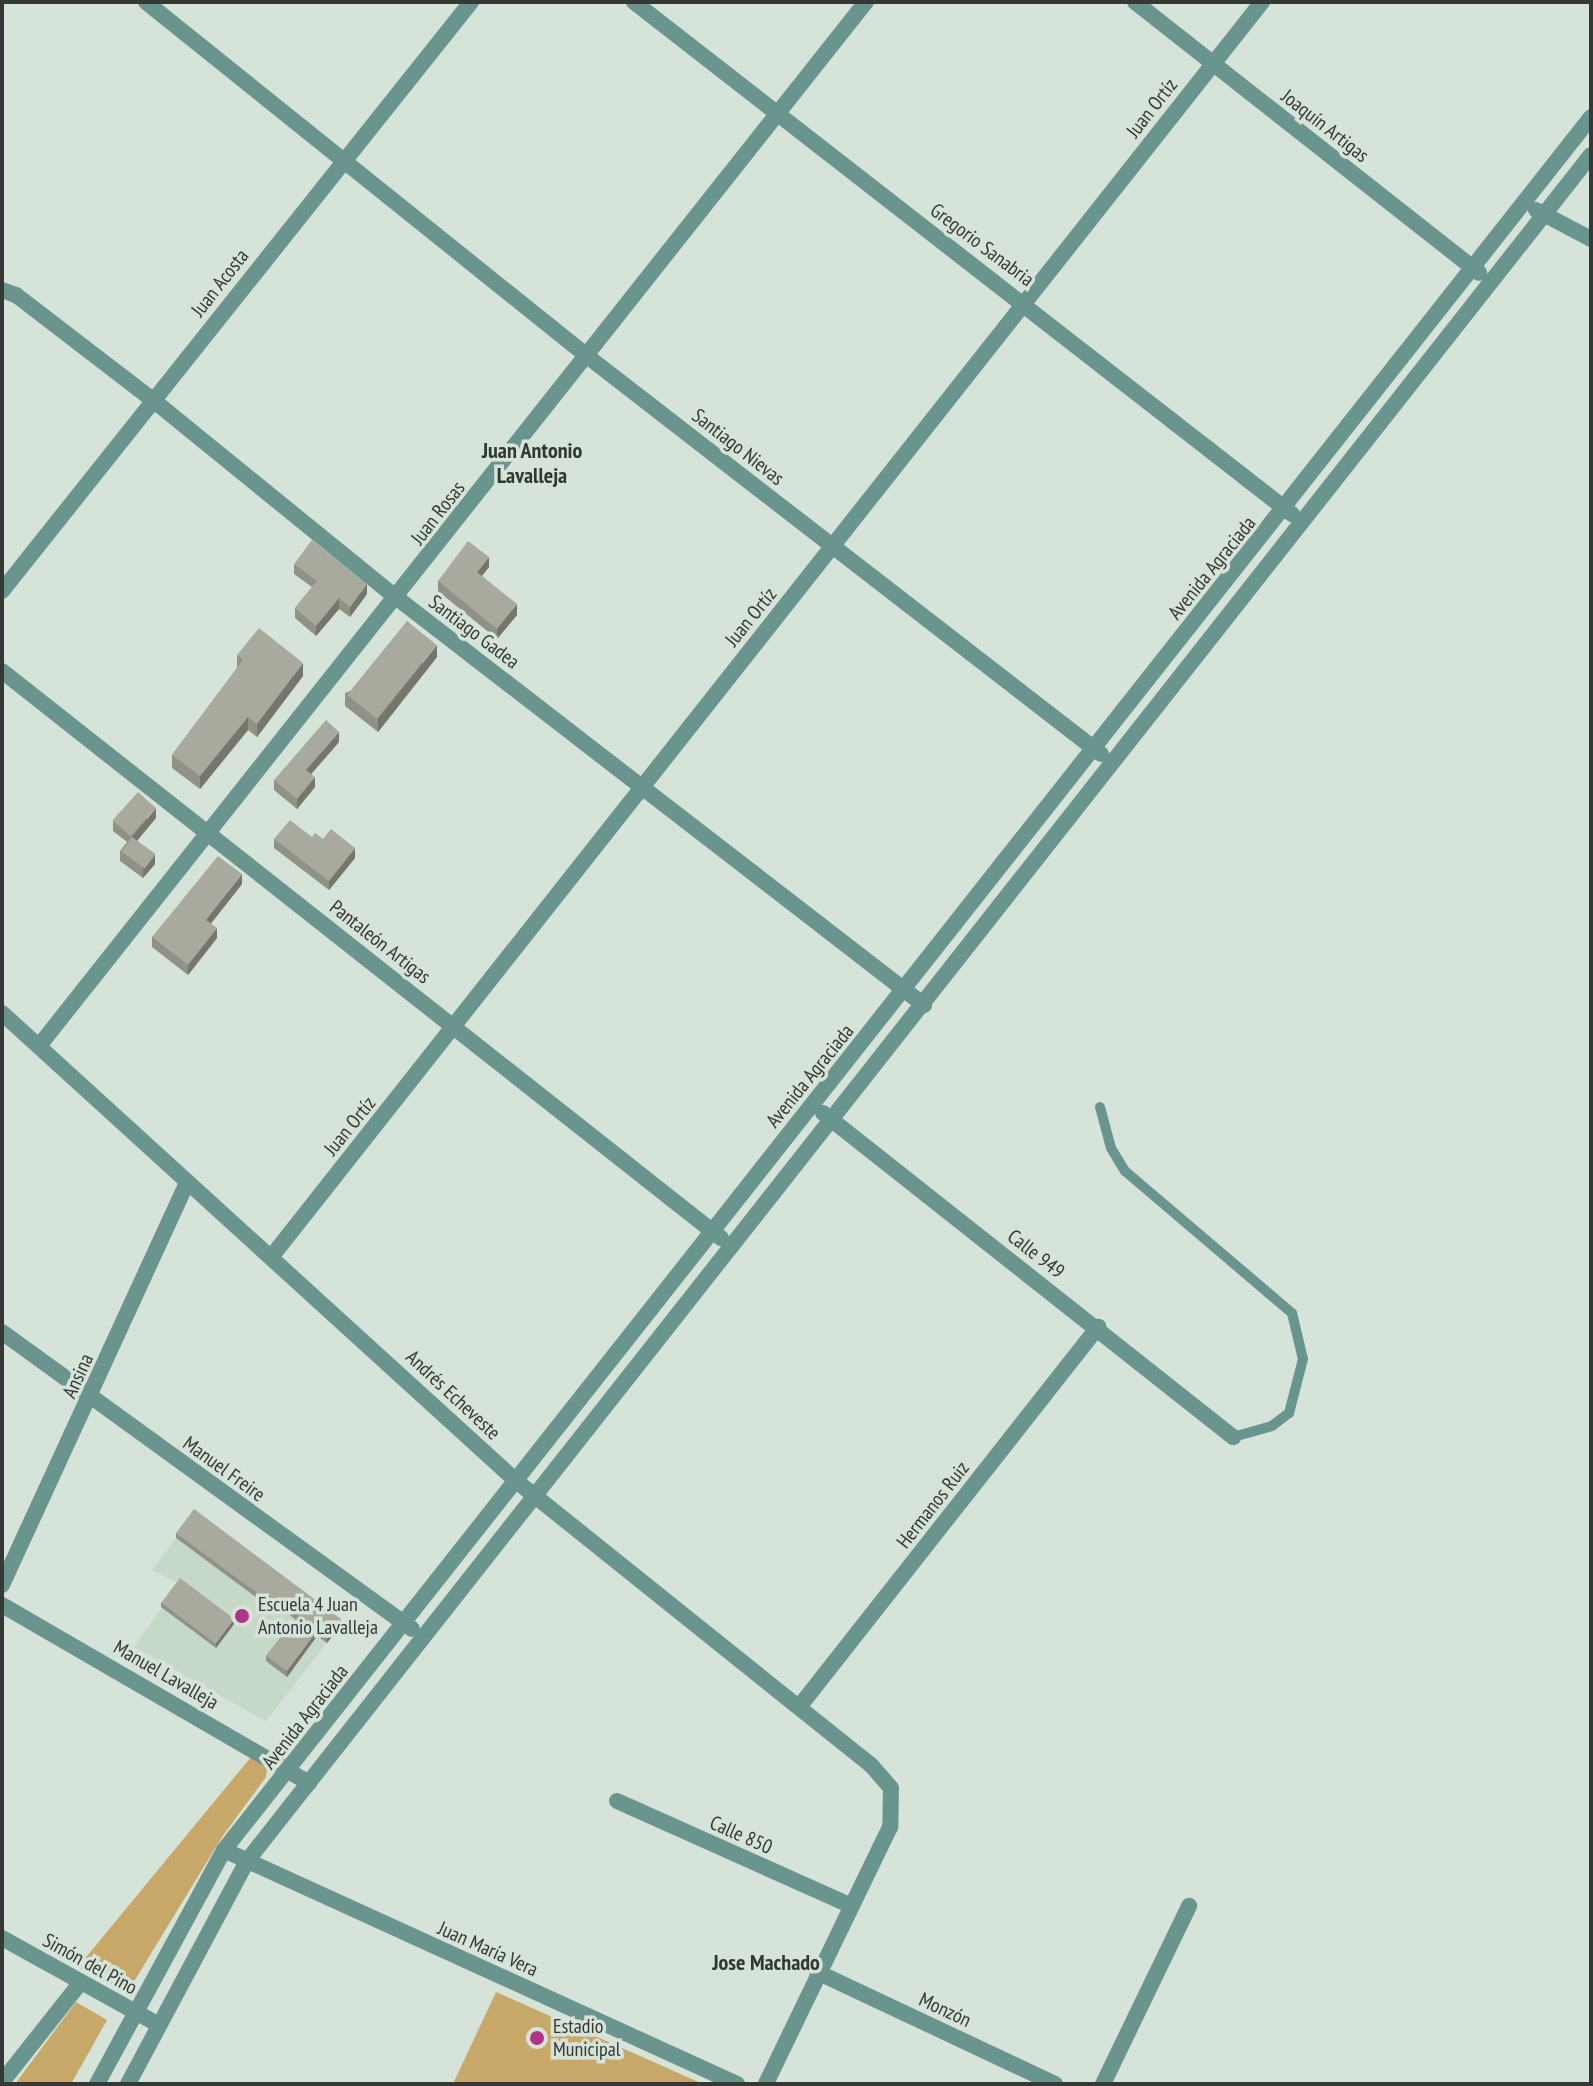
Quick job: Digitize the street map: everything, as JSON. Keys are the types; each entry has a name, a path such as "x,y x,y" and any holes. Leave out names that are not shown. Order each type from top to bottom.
{"street":[{"name":"Santiago Nievas","path":"146,2 587,356 1112,763"},
{"name":"Juan Acosta","path":"2,591 471,2"},
{"name":"Gregorio Sanabria","path":"634,2 776,115 1026,303 1303,522"},
{"name":"Juan Rosas","path":"39,1046 397,598 866,2"},
{"name":"Joaquín Artigas","path":"1135,2 1490,281"},
{"name":"Juan Ortíz","path":"272,1256 1262,2"},
{"name":"Avenida Agraciada","path":"97,2084 224,1850 905,991 1591,117"},
{"name":"Avenida Agraciada","path":"128,2084 247,1861 1591,155"},
{"path":"1523,204 1591,239"},
{"name":"Santiago Gadea","path":"2,290 16,295 153,400 397,598 924,1005"},
{"name":"Pantaleón Artigas","path":"2,671 731,1246"},
{"name":"Andrés Echeveste","path":"2,1013 515,1480 799,1707 891,1788 890,1827 849,1905"},
{"name":"Calle 949","path":"813,1105 1098,1327 1233,1437"},
{"name":"Ansina","path":"2,1585 187,1182"},
{"name":"Hermanos Ruiz","path":"799,1707 1098,1327"},
{"name":"Manuel Freire","path":"2,1332 423,1638"},
{"name":"Manuel Lavalleja","path":"2,1605 290,1768 309,1783"},
{"name":"Calle 850","path":"617,1801 849,1905"},
{"name":"Juan María Vera","path":"224,1850 737,2084"},
{"path":"766,2084 849,1905"},
{"path":"1103,2084 1189,1906"},
{"name":"Simón del Pino","path":"2,1938 159,2025"},
{"name":"Monzón","path":"817,1972 1055,2084"},
{"path":"2,2082 81,1982"}],"lane":[{"path":"1100,1107 1111,1148 1125,1171 1292,1313 1303,1359 1289,1413 1272,1426 1233,1437"}],"shaded area":[{"name":"Escuela 4 Juan Antonio Lavalleja","path":"194,1514 341,1625 266,1721 134,1647 179,1584 152,1570"},
{"path":"251,1757 267,1768 266,1777 222,1837 127,1993 78,1967"},
{"name":"Estadio Municipal","path":"496,1992 703,2084 453,2084"},
{"path":"76,2002 107,2020 71,2084 15,2084"}],"building":[{"path":"312,540 367,584 350,607 339,598 316,626 295,608 317,581 294,564"},
{"path":"468,541 489,557 477,572 517,604 497,629 438,581"},
{"path":"407,621 437,645 377,719 347,695"},
{"path":"259,628 303,663 257,724 248,717 200,776 172,755 243,660 237,655"},
{"path":"326,720 339,732 306,770 315,777 297,799 274,780"},
{"path":"138,792 156,808 130,836 113,820"},
{"path":"290,820 312,837 315,833 323,839 331,829 355,848 329,881 274,839"},
{"path":"132,837 155,854 145,869 121,852"},
{"path":"218,856 242,874 206,920 217,928 188,965 152,937"},
{"path":"194,1509 341,1619 327,1638 317,1631 287,1671 266,1656 298,1616 268,1594 265,1599 176,1533"},
{"path":"180,1578 234,1619 216,1644 161,1603"}],"place":[{"name":"Escuela 4 Juan Antonio Lavalleja","path":"242,1616"},
{"name":"Estadio Municipal","path":"537,2038"}],"district":[{"name":"Juan Antonio Lavalleja","path":"532,462"},
{"name":"Jose Machado","path":"766,1963"}]}
